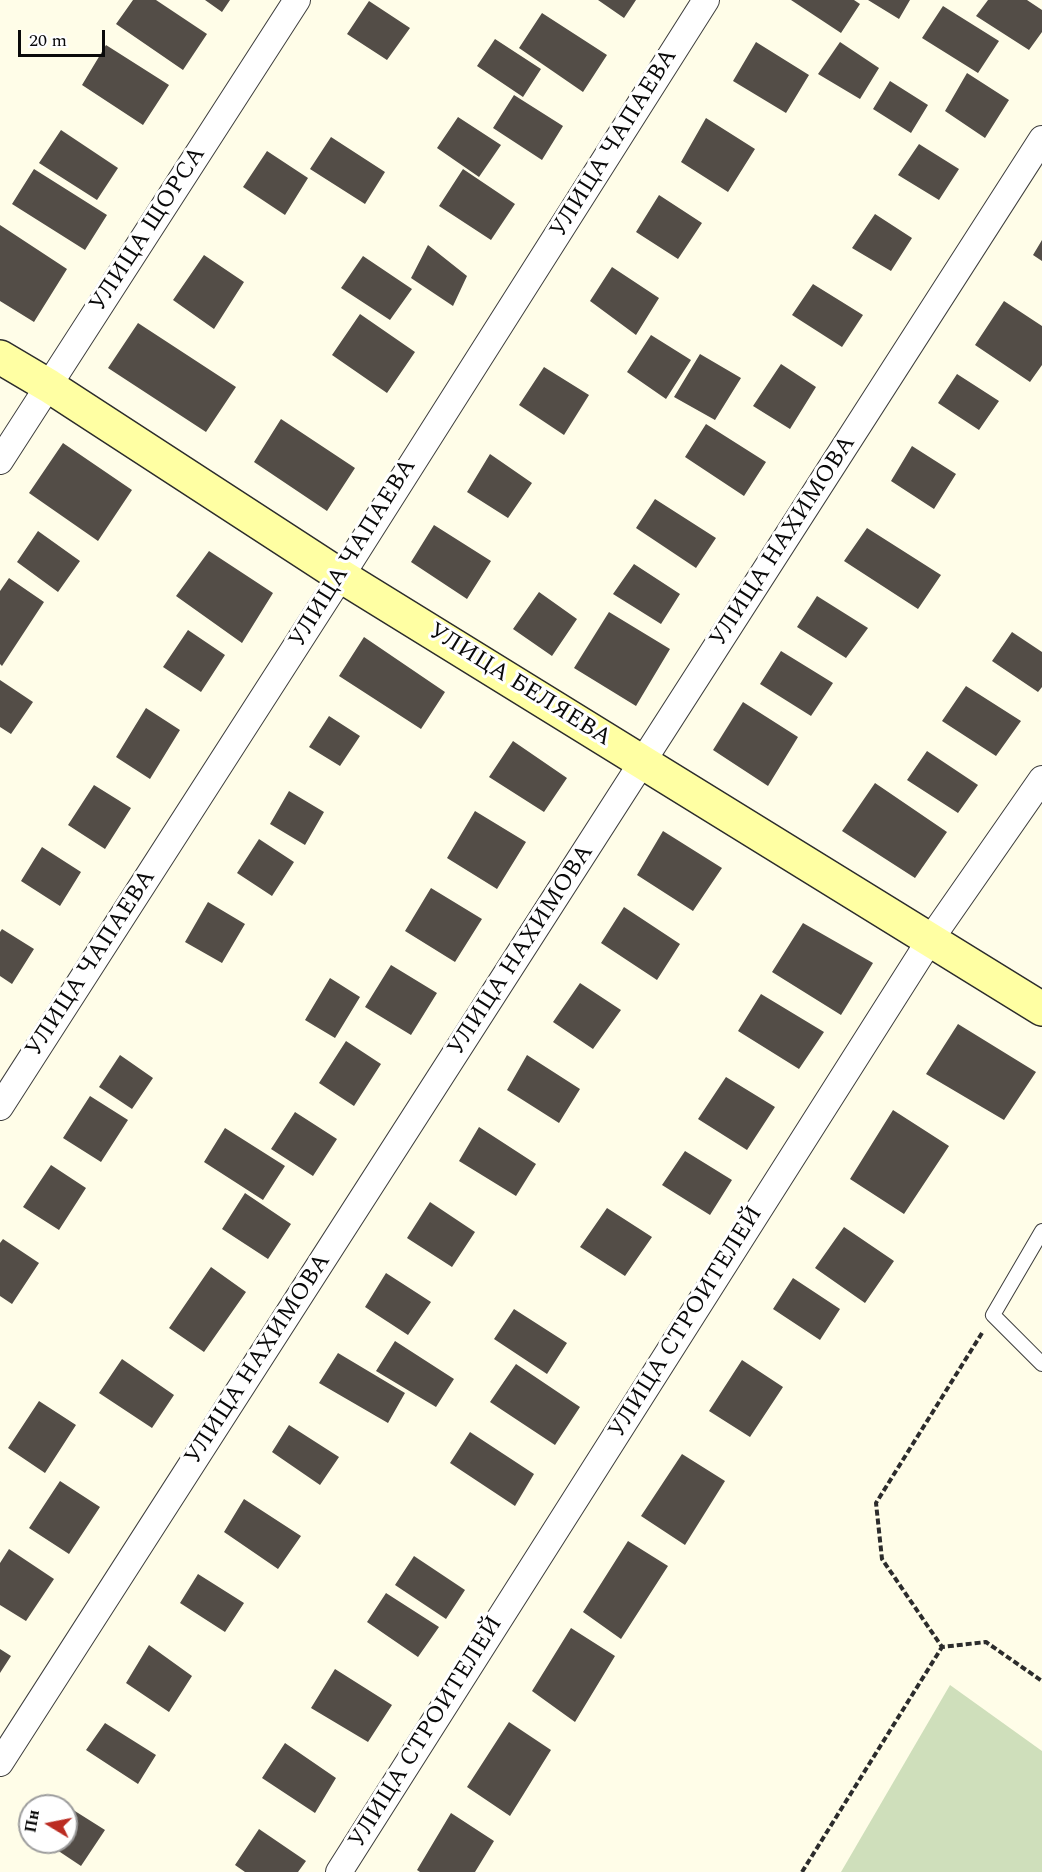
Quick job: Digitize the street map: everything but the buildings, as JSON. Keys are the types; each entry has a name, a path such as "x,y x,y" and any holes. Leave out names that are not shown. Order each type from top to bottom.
{"main road":[{"name":"УЛИЦА БЕЛЯЕВА","path":"0,357 49,386 341,576 1042,1009"}],"street":[{"name":"УЛИЦА ЩОРСА","path":"0,461 297,0"},
{"name":"УЛИЦА ЧАПАЕВА","path":"0,1107 341,576 706,0"},
{"name":"УЛИЦА НАХИМОВА","path":"0,1762 1042,139"},
{"name":"УЛИЦА СТРОИТЕЛЕЙ","path":"339,1872 930,940 1042,778"}],"lane":[{"path":"1042,1231 993,1315 1042,1364"}],"path":[{"path":"942,1647 882,1559 876,1503 993,1315"},
{"path":"942,1647 986,1642 1042,1681"},
{"path":"802,1872 942,1647"}],"green space":[{"path":"950,1685 1042,1751 1042,1872 841,1872"}]}
